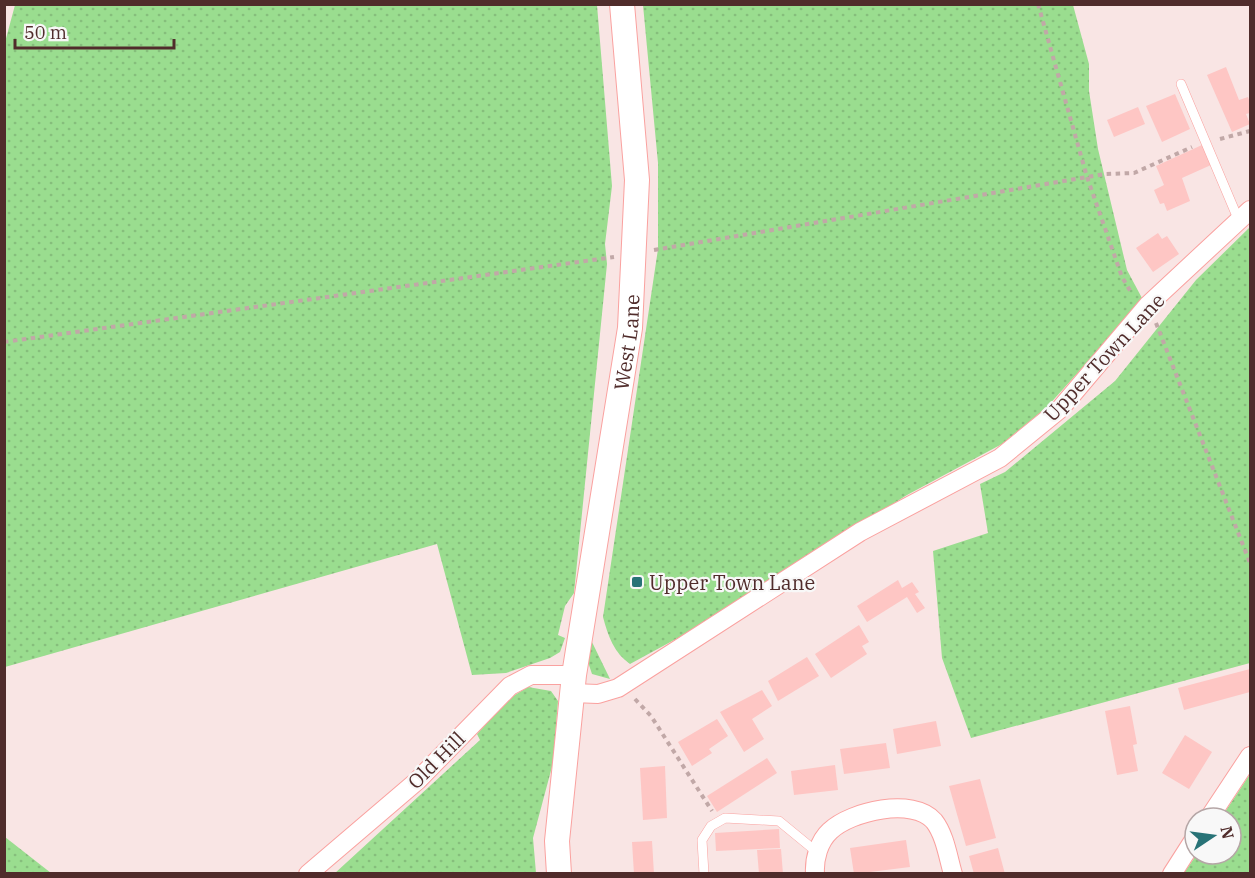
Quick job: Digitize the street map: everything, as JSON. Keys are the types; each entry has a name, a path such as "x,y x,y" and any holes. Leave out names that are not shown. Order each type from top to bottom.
{"street":[{"name":"West Lane","path":"559,873 557,841 573,684 630,328 637,180 622,4"},
{"name":"Upper Town Lane","path":"573,684 598,694 623,685 860,532 1000,459 1060,410 1145,310 1245,216"},
{"name":"Old Hill","path":"309,873 417,781 510,686 531,675 573,684"},
{"path":"1217,806 1251,756"},
{"path":"815,873 818,853 830,831 850,818 886,809 917,809 933,820 944,840 953,873"},
{"path":"1172,873 1183,856"}],"lane":[{"path":"1181,84 1205,141 1245,216"},
{"path":"704,873 702,840 711,826 725,818 779,821 818,853"}],"path":[{"path":"1038,4 1087,177 1122,277 1159,327 1251,563"},
{"path":"4,342 633,254 1087,177 1134,173 1205,141 1251,131"},
{"path":"623,685 651,716 719,821"}],"green space":[{"path":"15,5 597,5 612,186 605,244 607,264 574,593 565,606 558,635 565,638 560,652 550,658 506,673 472,675 437,544 5,667 4,46"},
{"path":"643,5 1073,5 1089,64 1089,91 1098,149 1127,270 1143,300 1047,407 1002,444 907,495 698,627 630,664 612,644 603,617 658,249 658,163"},
{"path":"1250,227 1250,663 971,738 942,658 933,551 988,533 980,484 1005,472 1115,381 1196,280"},
{"path":"590,638 610,679 592,674 586,656"},
{"path":"528,687 551,691 558,701 553,763 533,838 536,873 334,874 480,740 477,734 510,698"},
{"path":"1250,774 1250,873 1184,873 1189,866 1243,866 1243,806 1229,806"},
{"path":"5,837 51,873 5,873"}],"building":[{"path":"1226,67 1239,100 1248,97 1250,102 1250,113 1246,114 1250,124 1232,132 1207,75"},
{"path":"1175,94 1190,129 1162,142 1146,106"},
{"path":"1138,107 1145,124 1114,137 1107,120"},
{"path":"1202,145 1211,165 1182,178 1190,201 1167,211 1164,203 1160,204 1154,190 1164,185 1156,166"},
{"path":"1158,233 1162,239 1167,236 1179,254 1153,272 1136,248"},
{"path":"898,580 902,588 912,582 919,592 915,594 925,608 917,613 907,597 867,622 857,606"},
{"path":"859,625 869,642 862,646 867,654 831,678 815,654"},
{"path":"807,657 819,676 778,701 768,681"},
{"path":"1250,669 1250,692 1184,710 1178,688"},
{"path":"762,690 772,706 752,719 764,739 744,752 720,712"},
{"path":"1130,706 1137,744 1133,745 1138,771 1117,775 1105,711"},
{"path":"717,719 728,736 709,749 712,753 692,766 678,742"},
{"path":"936,721 941,746 897,754 893,729"},
{"path":"1185,735 1212,752 1189,789 1162,773"},
{"path":"886,743 890,768 844,774 840,749"},
{"path":"767,758 777,773 717,812 707,796"},
{"path":"835,765 838,790 794,795 791,771"},
{"path":"665,766 667,818 643,820 640,768"},
{"path":"980,779 996,838 966,846 949,786"},
{"path":"779,829 780,848 716,851 715,833"},
{"path":"906,840 910,867 854,874 850,848"},
{"path":"652,841 654,874 634,874 632,842"},
{"path":"998,848 1005,874 974,874 969,856"},
{"path":"781,849 783,874 759,874 757,850"}],"place":[{"name":"Upper Town Lane","path":"637,582"}]}
